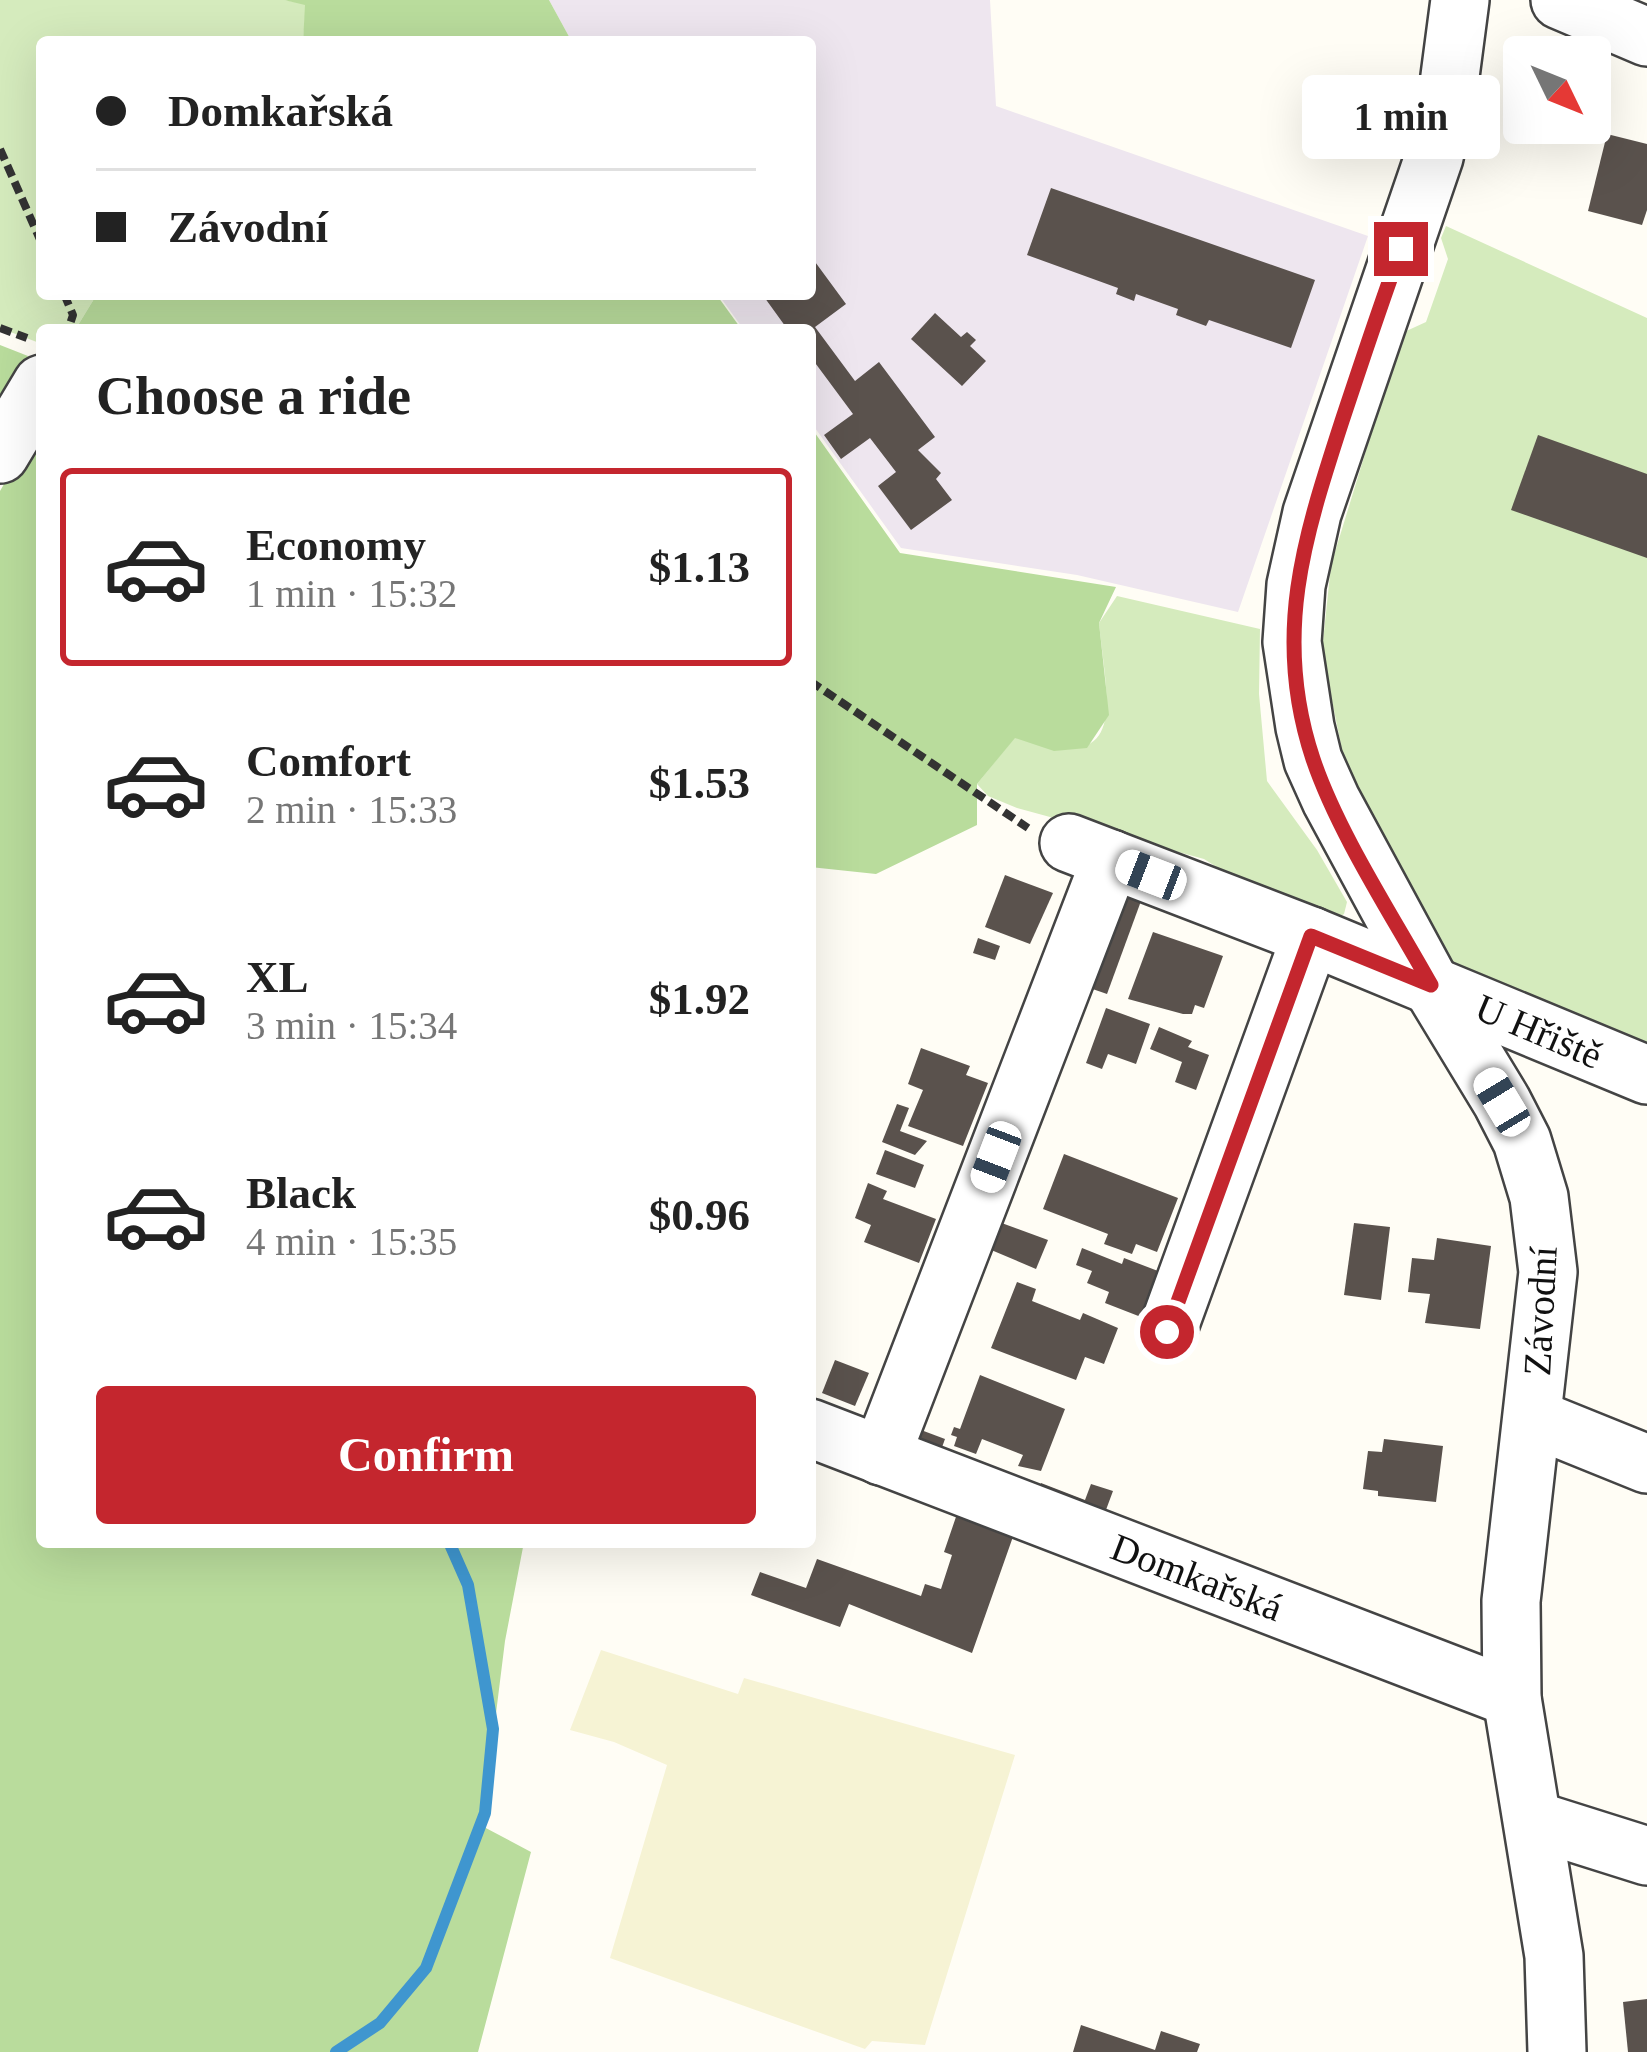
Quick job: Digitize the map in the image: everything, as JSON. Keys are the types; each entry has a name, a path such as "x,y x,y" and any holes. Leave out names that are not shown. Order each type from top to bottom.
{"street":[{"name":"Závodní","path":"1460,0 1434,157 1312,513 1296,585 1292,642 1297,694 1313,760 1431,985 1512,1122 1539,1197 1548,1272 1510,1601 1513,1698 1557,1981 1557,2052"},
{"path":"1560,0 1647,37"},
{"path":"0,454 36,394"},
{"name":"U Hřiště","path":"1090,851 1647,1075"},
{"path":"881,1456 1090,851"},
{"path":"1167,1332 1311,936"},
{"path":"1533,1418 1647,1465"},
{"name":"Domkařská","path":"816,1430 1513,1698"},
{"path":"1532,1820 1647,1856"}],"path":[{"path":"0,148 36,230"},
{"path":"0,328 36,342"},
{"path":"816,685 1021,825 1090,851"}],"shaded area":[{"path":"549,0 990,0 996,106 1368,236 1238,612 1077,575 901,548 816,429 816,324 740,324 722,300 816,300 816,36 569,36"},
{"path":"601,1650 738,1694 744,1678 1015,1755 925,2045 872,2041 865,2049 610,1958 667,1765 614,1742 570,1730"}],"green space":[{"path":"0,0 284,0 306,4 303,36 36,36 36,300 93,300 79,324 36,324 36,342 0,328"},
{"path":"284,0 549,0 569,36 303,36 305,5"},
{"path":"1446,226 1647,318 1647,1060 1469,992 1396,873 1345,765 1322,651 1331,565 1402,333 1426,322 1448,259 1441,238"},
{"path":"93,300 720,300 738,324 79,324"},
{"path":"0,345 28,356 0,404"},
{"path":"36,429 36,1548 523,1548 505,1641 482,1826 531,1852 478,2052 0,2052 0,491"},
{"path":"816,434 900,553 1116,587 1099,623 1109,715 1087,748 1054,751 1015,738 977,784 977,825 876,874 816,868"},
{"path":"1117,596 1260,629 1259,694 1267,781 1317,850 1347,902 1344,914 1334,920 1222,879 1223,871 1204,859 1017,808 988,796 977,784 1015,737 1078,748 1095,740 1104,726 1107,705 1099,623"}],"building":[{"path":"1611,135 1647,144 1647,210 1642,225 1588,211"},
{"path":"1051,188 1315,280 1291,348 1209,320 1206,326 1176,315 1178,309 1136,294 1134,301 1116,294 1118,288 1027,255"},
{"path":"816,263 846,304 816,326 784,324 766,300 816,300"},
{"path":"935,313 961,337 967,332 976,340 970,346 986,361 962,386 911,339"},
{"path":"816,328 855,381 879,362 935,437 918,450 941,473 936,479 952,500 911,530 878,486 896,472 870,438 841,459 824,435 853,414 816,364"},
{"path":"1538,435 1647,474 1647,558 1511,510"},
{"path":"1005,875 1053,893 1030,944 985,927"},
{"path":"1115,892 1141,901 1107,994 1081,985"},
{"path":"1153,932 1223,956 1204,1008 1195,1005 1192,1014 1183,1014 1128,999"},
{"path":"978,938 1000,946 995,960 973,953"},
{"path":"1106,1008 1150,1024 1136,1064 1108,1054 1102,1069 1086,1063"},
{"path":"1159,1027 1192,1041 1188,1047 1209,1055 1196,1090 1175,1082 1182,1062 1150,1049"},
{"path":"921,1048 970,1066 966,1075 988,1083 963,1146 908,1126 923,1090 908,1084"},
{"path":"897,1104 909,1108 900,1131 927,1141 915,1155 882,1142"},
{"path":"885,1150 924,1165 915,1188 876,1174"},
{"path":"1064,1154 1178,1198 1157,1252 1136,1244 1132,1254 1104,1244 1108,1234 1043,1209"},
{"path":"868,1183 887,1191 883,1199 936,1219 919,1263 864,1242 871,1225 855,1218"},
{"path":"988,1218 1048,1240 1036,1269 977,1244"},
{"path":"1354,1223 1390,1227 1381,1300 1344,1295"},
{"path":"1437,1238 1491,1246 1480,1329 1425,1323 1430,1294 1408,1292 1412,1258 1434,1260"},
{"path":"1082,1248 1122,1264 1124,1258 1158,1271 1141,1317 1105,1303 1109,1292 1087,1283 1092,1271 1076,1265"},
{"path":"1017,1282 1036,1289 1032,1301 1080,1320 1083,1313 1118,1328 1104,1364 1085,1357 1076,1380 991,1348"},
{"path":"835,1360 869,1373 855,1406 822,1393"},
{"path":"980,1375 1065,1409 1041,1471 1018,1466 1023,1455 982,1439 976,1454 954,1446 957,1437 951,1435 954,1427 960,1429"},
{"path":"905,1424 945,1439 937,1461 897,1447"},
{"path":"1384,1439 1443,1446 1436,1502 1378,1496 1378,1491 1363,1489 1368,1451 1382,1452"},
{"path":"1041,1483 1085,1500 1091,1484 1113,1491 1100,1526 1035,1501"},
{"path":"958,1511 1015,1531 972,1653 849,1604 840,1627 751,1595 760,1572 806,1588 817,1559 921,1596 925,1584 941,1589 952,1555 944,1552"},
{"path":"1647,1999 1647,2052 1628,2052 1623,2002"},
{"path":"1081,2025 1155,2050 1161,2031 1200,2044 1197,2052 1073,2052"}],"waterway":[{"path":"336,2052 380,2023 426,1968 485,1813 493,1729 468,1585 452,1548"}],"route":[{"path":"1167,1332 1311,936 1431,985 1313,760 1297,694 1292,642 1296,585 1312,513 1401,249"}]}
